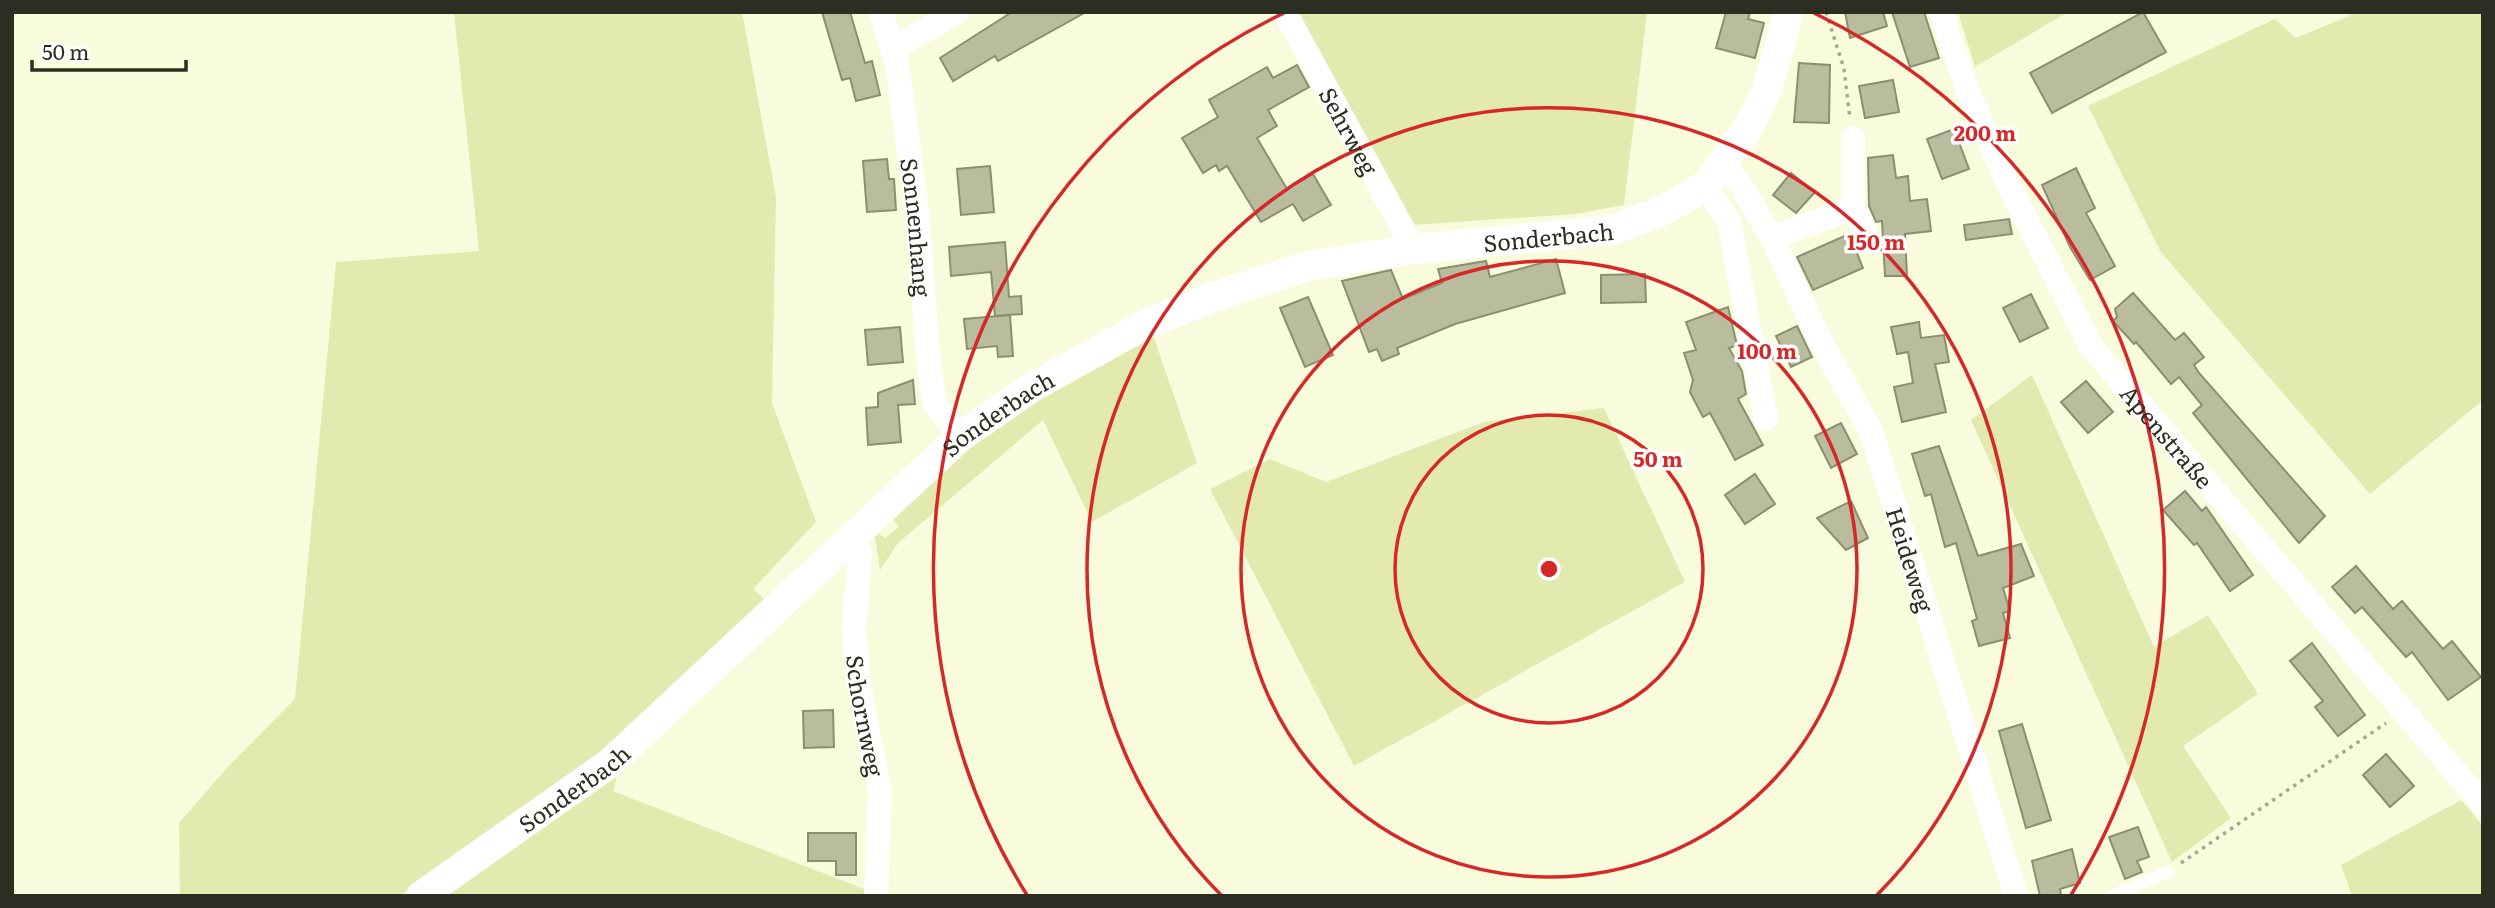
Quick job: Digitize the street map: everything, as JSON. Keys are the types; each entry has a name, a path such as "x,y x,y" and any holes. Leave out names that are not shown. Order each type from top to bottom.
{"street":[{"name":"Sonnenhang","path":"881,12 897,64 917,209 929,367 935,404 960,437"},
{"path":"892,49 957,12"},
{"name":"Sehrweg","path":"1285,12 1414,249"},
{"name":"Sonderbach","path":"421,896 610,763 960,437 1031,388 1148,323 1210,298 1308,266 1414,249 1612,230 1662,211 1714,176 1747,130 1767,90 1789,12"},
{"name":"Apenstraße","path":"1941,12 1970,97 2010,188 2092,348 2483,804"},
{"path":"1853,138 1853,208 1868,239"},
{"path":"1714,176 1729,221 1766,418"},
{"name":"Heideweg","path":"1714,176 1739,181 1772,238 1823,346 1871,431 2016,896"},
{"path":"1772,238 1853,208"},
{"name":"Schornweg","path":"848,540 860,553 854,629 859,685 880,792 876,896"}],"lane":[{"path":"2112,896 2168,872"}],"path":[{"path":"1826,12 1844,69 1853,138"},
{"path":"2168,872 2404,711"}],"green space":[{"path":"454,12 742,12 776,197 772,403 816,522 753,589 765,600 609,752 400,896 180,896 179,823 225,770 295,699 336,262 479,251"},
{"path":"1293,12 1647,12 1624,205 1575,214 1411,225"},
{"path":"1958,12 2068,12 1975,67"},
{"path":"2358,12 2483,12 2483,400 2370,494 2160,251 2088,106 2275,19 2296,38"},
{"path":"1153,335 1197,463 1092,522 1043,420 898,543 880,570 874,530 885,538 899,527 890,516 967,446 1034,400"},
{"path":"2032,375 2154,647 2208,615 2258,694 2183,746 2231,818 2172,862 1971,420"},
{"path":"1604,408 1685,582 1354,766 1210,489 1270,459 1326,482 1484,422"},
{"path":"617,776 613,791 869,891 869,896 441,896"},
{"path":"2461,800 2483,826 2483,896 2352,896 2341,865"}],"building":[{"path":"822,12 850,12 865,63 872,61 880,95 856,101 850,78 842,80"},
{"path":"1012,12 1086,12 998,61 995,56 953,81 940,58"},
{"path":"1726,12 1750,12 1748,19 1764,23 1755,58 1716,48"},
{"path":"1845,12 1883,12 1887,26 1850,38"},
{"path":"1892,12 1924,12 1939,58 1910,67"},
{"path":"2143,12 2166,52 2052,113 2030,73"},
{"path":"1799,63 1830,65 1829,123 1794,122"},
{"path":"1297,65 1309,87 1268,110 1277,126 1257,138 1287,189 1313,174 1331,205 1303,221 1293,204 1261,222 1227,166 1219,171 1216,165 1203,173 1182,138 1218,117 1209,100 1267,67 1273,78"},
{"path":"1893,80 1899,112 1865,118 1859,86"},
{"path":"1954,129 1969,169 1942,179 1927,139"},
{"path":"1893,155 1896,178 1908,176 1910,201 1927,199 1931,231 1905,234 1907,276 1885,276 1882,221 1876,222 1869,206 1868,158"},
{"path":"887,159 889,179 894,179 896,210 867,212 863,161"},
{"path":"990,166 994,212 961,215 957,169"},
{"path":"2076,168 2095,208 2086,213 2115,266 2090,280 2070,247 2042,185"},
{"path":"1791,173 1815,192 1796,213 1773,195"},
{"path":"2009,219 2012,234 1966,240 1964,225"},
{"path":"1849,234 1863,268 1813,290 1797,257"},
{"path":"1005,242 1009,297 1021,296 1022,314 995,316 991,272 951,276 949,247"},
{"path":"1556,259 1565,293 1455,324 1397,348 1399,354 1382,361 1377,349 1369,352 1342,281 1391,270 1403,299 1442,283 1438,269 1486,261 1490,277"},
{"path":"1645,274 1646,302 1601,303 1601,275"},
{"path":"2133,293 2175,340 2184,333 2204,357 2194,365 2199,373 2325,516 2299,543 2193,413 2202,405 2179,377 2171,384 2136,342 2134,344 2113,321 2117,317 2115,309"},
{"path":"2031,294 2048,328 2020,342 2003,308"},
{"path":"1308,297 1333,355 1305,367 1280,308"},
{"path":"1728,307 1737,345 1729,348 1742,371 1746,394 1738,399 1763,445 1735,460 1710,413 1703,417 1690,392 1693,380 1684,353 1696,350 1686,322"},
{"path":"1010,315 1013,356 998,357 997,346 967,349 964,319"},
{"path":"1919,322 1921,338 1944,335 1949,362 1935,364 1946,412 1902,422 1894,387 1913,383 1908,352 1897,354 1891,327"},
{"path":"1797,326 1812,357 1791,367 1776,336"},
{"path":"900,327 903,362 868,365 865,330"},
{"path":"913,380 915,404 898,405 901,442 868,445 866,408 878,407 878,393"},
{"path":"2086,381 2113,412 2088,433 2061,402"},
{"path":"1841,423 1857,454 1831,468 1815,436"},
{"path":"1939,446 1978,556 2021,544 2034,576 2003,588 2010,611 2003,613 2010,638 1979,646 1972,621 1977,619 1956,543 1945,547 1931,494 1925,496 1912,454"},
{"path":"1755,474 1775,504 1745,524 1725,495"},
{"path":"2185,491 2202,511 2206,507 2253,575 2230,591 2197,543 2194,545 2163,510"},
{"path":"1851,501 1868,538 1846,550 1817,518"},
{"path":"2356,566 2393,609 2402,601 2443,649 2452,641 2481,677 2448,700 2412,652 2406,657 2362,607 2355,613 2332,587"},
{"path":"2312,643 2365,715 2338,736 2315,707 2323,701 2290,661"},
{"path":"833,710 834,747 804,748 803,711"},
{"path":"2022,724 2051,820 2026,828 1999,731"},
{"path":"2386,754 2414,786 2390,807 2363,775"},
{"path":"2138,827 2149,857 2137,861 2142,872 2125,879 2109,837"},
{"path":"808,833 856,833 856,875 836,875 836,861 808,861"},
{"path":"2072,849 2080,883 2060,889 2061,896 2040,896 2032,861"}]}
